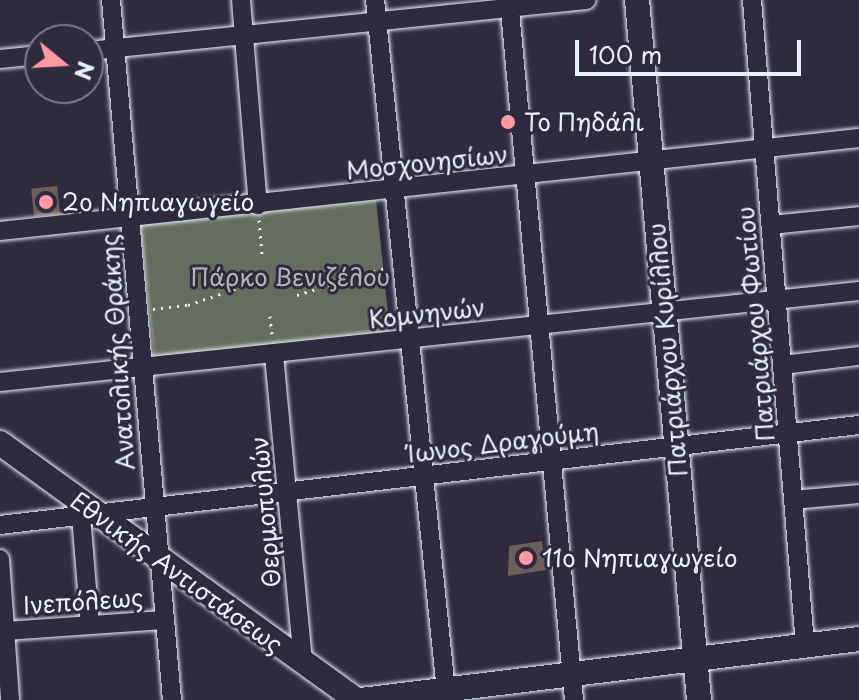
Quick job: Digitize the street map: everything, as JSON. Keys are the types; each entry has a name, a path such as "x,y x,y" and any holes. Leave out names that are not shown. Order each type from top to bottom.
{"street":[{"name":"Ανατολικής Θράκης","path":"111,0 172,700"},
{"path":"241,0 258,205"},
{"path":"375,0 446,695"},
{"path":"104,50 510,4 586,0"},
{"name":"Πατριάρχου Κυρίλλου","path":"637,0 699,700"},
{"name":"Πατριάρχου Φωτίου","path":"752,0 805,645"},
{"path":"510,4 574,700"},
{"path":"0,59 24,57"},
{"name":"Μοσχονησίων","path":"0,231 859,138"},
{"path":"771,225 859,216"},
{"name":"Κομνηνών","path":"0,382 859,291"},
{"name":"Θερμοπυλών","path":"274,355 303,664"},
{"path":"782,365 859,356"},
{"name":"Ίωνος Δραγούμη","path":"88,515 859,425"},
{"name":"Εθνικής Αντιστάσεως","path":"0,443 88,515 158,559 358,700"},
{"path":"793,500 859,494"},
{"path":"0,525 88,515 90,625"},
{"path":"0,559 10,700"},
{"name":"Ινεπόλεως","path":"5,631 164,620"},
{"path":"358,700 446,695 572,673 859,639"},
{"path":"303,664 323,700"}],"path":[{"path":"258,205 262,256"},
{"path":"297,295 402,262"},
{"path":"139,310 188,305 238,288"}],"green space":[{"name":"Πάρκο Βενιζέλου","path":"376,200 390,334 154,359 140,225"}],"building":[{"name":"2ο Νηπιαγωγείο","path":"57,186 60,214 34,217 31,189"},
{"name":"11ο Νηπιαγωγείο","path":"542,541 546,570 508,576 509,546"}],"place":[{"name":"Το Πηδάλι","path":"508,122"},
{"name":"2ο Νηπιαγωγείο","path":"46,202"},
{"name":"11ο Νηπιαγωγείο","path":"526,558"}]}
